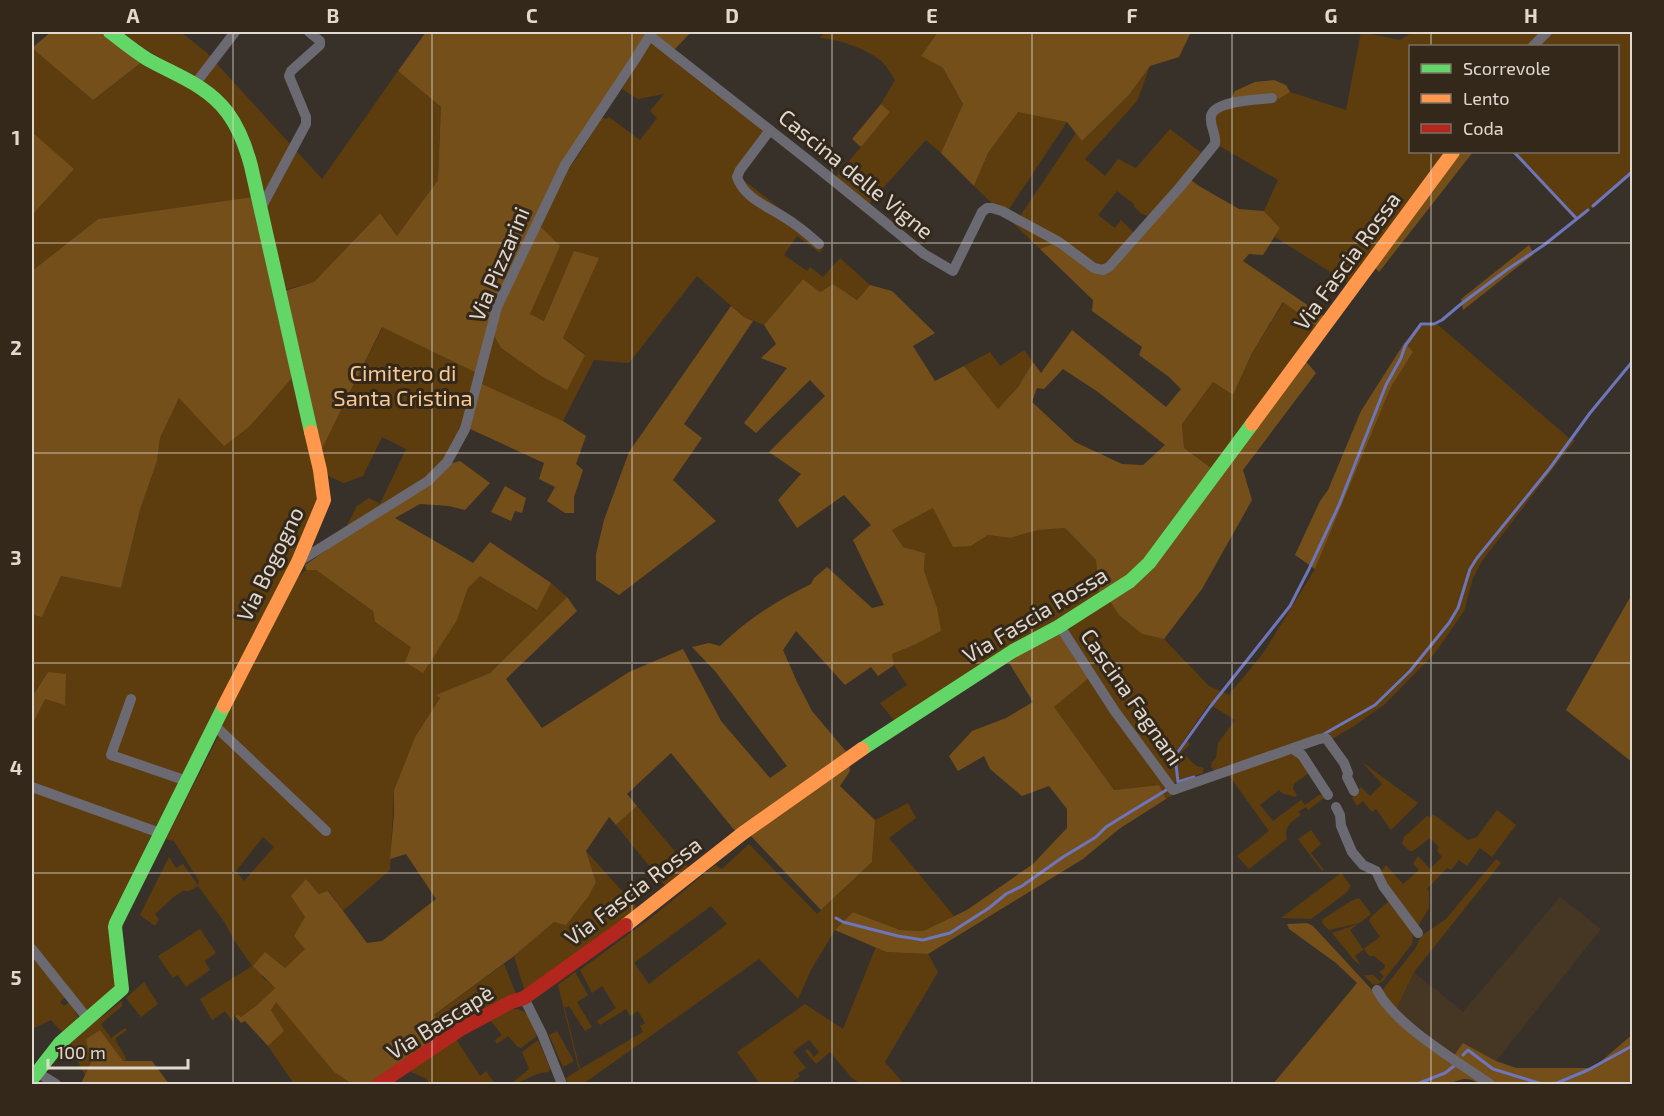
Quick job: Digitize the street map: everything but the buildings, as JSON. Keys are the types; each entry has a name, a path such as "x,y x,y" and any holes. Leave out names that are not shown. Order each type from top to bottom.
{"street":[{"name":"Via Bogogno","path":"88,1019 123,989 115,927 214,725 298,562 324,500 320,470 254,178 241,135 228,111 217,99 195,84 146,58 110,32"},
{"path":"195,84 235,32"},
{"path":"260,210 306,124 306,117 289,76 291,71 320,45 320,41 309,32"},
{"path":"1534,45 1547,32"},
{"name":"Cascina delle Vigne","path":"651,34 924,254 953,272 982,212 987,208 1002,211 1038,230 1094,268 1103,270 1109,267 1215,144 1211,117 1214,111 1220,106 1272,99"},
{"name":"Via Pizzarini","path":"298,562 428,481 447,462 465,429 497,307 514,271 565,165 651,34"},
{"path":"770,130 740,170 737,177 739,184 753,198 806,231 819,244"},
{"name":"Via Fascia Rossa","path":"524,998 641,915 743,833 835,767 1013,651 1058,627 1130,581 1149,563 1452,153"},
{"name":"Cascina Fagnani","path":"1058,627 1064,631 1114,710 1173,790 1293,749"},
{"path":"131,699 111,754 187,781"},
{"path":"214,725 326,831"},
{"path":"1293,749 1326,738 1344,763 1353,791"},
{"path":"1293,749 1302,755 1328,795"},
{"path":"32,787 160,833"},
{"path":"1336,807 1352,852 1363,865 1376,871 1383,886 1418,933"},
{"path":"32,949 88,1019 60,1043 35,1076 56,1084"},
{"path":"1377,990 1402,1020 1444,1053 1490,1084"},
{"path":"524,998 542,1034 562,1084"},
{"name":"Via Bascapè","path":"379,1084 461,1029 524,998"}],"shaded area":[{"path":"51,32 103,32 110,41 142,62 93,100 32,48"},
{"path":"426,32 649,32 564,163 496,307 477,373 382,327 319,455 284,291 314,282 380,213 397,236 438,180 441,107 398,71"},
{"path":"656,32 691,32 674,50 655,34"},
{"path":"938,32 1191,32 1179,57 1150,66 1129,95 1082,141 1067,122 1018,112 988,153 974,186 941,153 963,104 943,68 921,56"},
{"path":"1274,80 1286,85 1290,92 1279,99 1268,95 1229,102 1235,91 1255,82"},
{"path":"881,104 890,112 861,147 852,139"},
{"path":"32,132 74,169 32,215"},
{"path":"1459,153 1472,153 1379,272 1373,265"},
{"path":"1188,178 1239,209 1264,211 1280,228 1263,255 1249,254 1243,261 1325,317 1318,327 1283,302 1252,353 1233,395 1213,382 1182,424 1184,448 1214,470 1147,561 1099,598 1096,560 1065,528 1038,530 1010,538 988,535 971,546 953,547 933,508 892,530 903,547 925,553 924,570 937,608 941,631 892,654 894,665 878,676 871,667 845,685 796,631 783,650 812,711 849,755 736,832 671,753 627,794 637,806 616,825 609,817 586,851 596,882 588,897 566,925 554,922 514,956 434,1015 445,1035 374,1084 352,1084 334,1072 276,1002 271,1010 284,1031 268,1046 245,1021 241,1023 235,1016 241,1017 275,988 253,966 265,952 285,968 305,949 294,936 305,917 291,896 306,879 319,894 328,891 367,943 382,941 436,899 406,854 390,859 394,790 415,737 440,698 436,695 490,673 567,597 577,611 506,679 542,728 629,672 683,649 721,721 770,778 787,766 715,671 692,647 709,643 720,646 763,611 811,584 814,578 827,567 872,608 884,605 853,540 871,525 844,495 797,528 778,500 801,474 769,452 825,396 810,380 756,433 744,423 787,368 761,358 776,344 764,325 803,279 820,292 833,284 857,300 870,285 892,291 935,333 913,346 935,381 964,366 998,409 1018,387 1033,362 1041,373 1072,330 1166,407 1181,389 1139,355 1142,347 1092,311 1093,300 1040,249 1055,243 1105,273","holes":["1063,369 1098,392 1165,445 1143,465 1122,464 1075,442 1032,402 1037,388 1044,389"]},
{"path":"252,197 292,378 250,426 224,446 179,398 160,438 157,461 140,510 121,588 61,576 42,617 32,615 32,271 98,219"},
{"path":"539,225 560,246 530,314 544,321 574,251 599,258 563,338 585,355 567,390 541,376 501,348 493,334 496,316"},
{"path":"1529,245 1534,254 1463,310 1461,299"},
{"path":"731,306 753,321 684,424 702,438 673,480 716,521 619,595 596,580 596,554 604,520 629,452"},
{"path":"1405,342 1413,352 1391,387 1315,569 1295,555 1320,501 1328,490 1361,411"},
{"path":"1303,358 1316,373 1243,470 1252,500 1202,589 1164,639 1142,634 1119,615 1108,598 1131,584"},
{"path":"478,382 563,421 586,436 576,464 583,470 574,497 574,513 565,513 547,501 555,487 539,479 544,463 468,428"},
{"path":"460,461 490,483 465,510 449,506 420,504 395,518 473,563 490,542 551,583 537,610 480,576 468,588 457,620 423,673 405,662 411,647 375,622 373,611 316,570 306,570 305,565 449,464"},
{"path":"505,486 526,498 522,513 515,511 511,521 491,512"},
{"path":"1632,594 1632,762 1566,710"},
{"path":"1054,635 1060,635 1090,677 1054,707 1114,790 1159,785 1166,799 1119,829 1083,859 928,954 886,952 835,930 853,912 900,930 923,931 967,910 1033,864 1067,828 1067,809 1049,786 1022,796 990,769 984,756 958,771 949,756 972,731 1006,718 1033,702 1008,661"},
{"path":"48,672 66,674 65,705 45,699 33,723 32,697"},
{"path":"849,764 850,771 840,786 875,820 872,862 821,910 750,835"},
{"path":"1560,897 1601,929 1496,1061 1464,1043 1453,1057 1396,1010 1414,972 1463,1012"},
{"path":"1307,923 1313,926 1412,1033 1453,1057 1463,1043 1496,1061 1516,1068 1593,1068 1632,1035 1632,1083 1480,1084 1464,1079 1448,1084 1273,1084 1357,983 1336,963 1289,929 1287,924"},
{"path":"100,1030 123,1061 152,1061 169,1084 81,1084 91,1062 86,1039"}],"green space":[{"path":"120,32 181,32 207,53 322,179 398,71 441,107 438,180 397,236 380,213 314,282 284,290 259,181 213,91"},
{"path":"825,32 938,32 921,56 943,68 963,104 941,153 926,140 868,205 835,178 890,112 881,104 895,80 885,65 875,56 852,45 820,38"},
{"path":"1361,32 1400,40 1413,32 1632,32 1632,174 1576,221 1513,153 1619,153 1619,45 1409,45 1409,153 1450,153 1351,285 1275,237 1280,228 1264,211 1278,180 1216,144 1214,111 1268,95 1279,99 1290,92 1346,110"},
{"path":"652,41 766,130 741,178 825,244 820,253 797,236 784,255 807,271 810,267 823,277 840,258 870,285 857,300 833,284 820,292 803,279 764,325 744,317 697,276 629,363 594,360 563,421 478,382 493,334 501,348 541,376 585,354 563,338 598,258 574,252 544,321 530,314 559,246 539,225 569,168 602,117 606,119 609,117 640,140 657,118 650,111 664,94 638,99 622,89"},
{"path":"32,48 93,100 142,62 179,79 216,106 238,138 252,197 98,219 32,271 32,215 73,169 32,132"},
{"path":"1150,66 1137,101 1085,159 1105,176 1118,159 1136,168 1170,129 1204,155 1149,216 1142,214 1134,207 1134,204 1117,191 1098,215 1115,228 1121,220 1134,233 1110,263 1100,266 1018,219 1076,133 1082,141 1129,95"},
{"path":"1018,111 1067,122 1007,212 995,206 974,186 988,153"},
{"path":"1009,219 1055,243 1040,249"},
{"path":"1284,302 1318,327 1214,470 1184,448 1182,424 1213,382 1233,395 1252,353"},
{"path":"1437,324 1569,438 1575,440 1482,561 1473,578 1464,611 1435,653 1385,704 1332,739 1329,733 1214,770 1211,767 1216,758 1218,743 1235,720 1209,704 1173,756 1177,782 1173,783 1099,682 1065,625 1108,598 1142,634 1164,639 1209,686 1229,695 1264,652 1315,569 1391,387 1413,352 1405,342 1417,327"},
{"name":"Cimitero di Santa Cristina","path":"383,326 477,373 461,430 444,460 428,477 344,531 357,506 369,498 380,504 406,449 382,437 363,476 344,483 326,475 319,455"},
{"path":"1024,350 1033,362 1018,387 998,410 964,366 990,352 1000,366"},
{"path":"292,378 313,466 317,494 314,518 148,842 111,928 118,987 87,1012 32,947 32,722 45,698 64,704 48,672 32,697 32,615 42,617 61,576 121,588 140,510 157,461 160,438 179,398 250,426"},
{"path":"933,508 971,546 988,535 1010,538 1038,530 1065,528 1096,560 1099,598 897,724 880,703 907,685 894,665 892,654 914,645 937,608 924,570 925,553 903,547 892,530"},
{"path":"306,570 316,570 373,611 375,622 412,647 457,620 468,588 480,575 536,610 551,583 567,597 490,673 437,695 440,698 415,737 394,790 390,870 343,911 329,891 320,895 306,879 305,949 285,968 265,953 262,977 275,988 241,1017 234,1016 234,1023 225,1011 212,1020 200,999 252,966 225,923 198,886 175,896 155,914 159,919 155,926 140,915 169,857 176,868 183,864 198,885 199,881 174,841 166,839 220,733 220,726 251,664 298,577","holes":["263,837 274,847 244,881 236,871"]},
{"path":"1090,677 1174,794 1166,799 1158,785 1114,790 1053,706"},
{"path":"1187,741 1190,744 1182,752 1196,766 1204,768 1203,773 1179,781 1176,756"},
{"path":"1295,753 1310,772 1294,784 1293,789 1297,795 1295,797 1279,790 1260,805 1273,821 1301,800 1305,805 1319,795 1328,795 1308,810 1306,807 1298,812 1301,815 1287,828 1287,839 1249,869 1237,856 1269,831 1228,774"},
{"path":"1362,762 1418,803 1391,830 1376,809 1372,812 1363,801 1357,806 1352,798 1361,787 1370,796 1382,784"},
{"path":"908,803 916,818 889,838 954,916 923,931 900,930 853,912 835,930 811,970 798,999 759,959 583,1084 569,1084 566,1078 579,1070 558,985 575,972 588,995 577,1002 592,1027 585,1031 569,1006 566,1008 564,1005 580,1069 643,1032 640,1026 645,1023 638,1011 630,1016 626,1009 600,1025 597,1021 616,1008 602,986 592,993 580,970 656,914 715,865 722,869 749,844 817,914 872,862 875,820","holes":["711,906 727,924 649,984 634,963"]},
{"path":"637,806 691,871 667,888 616,825"},
{"path":"1497,810 1516,825 1492,857 1480,848 1467,866 1459,860 1451,870 1447,868 1427,889 1429,908 1418,926 1385,886 1382,870 1386,865 1403,884 1419,870 1413,864 1418,856 1430,869 1442,857 1437,851 1439,847 1430,838 1410,851 1402,844 1404,837 1427,816 1431,817 1433,814 1468,840 1477,837"},
{"path":"1311,830 1321,844 1311,853 1324,870 1322,871 1298,839"},
{"path":"586,851 640,911 566,963 524,989 514,956 596,882"},
{"path":"1496,859 1501,863 1414,972 1396,1010 1380,993 1415,949 1421,936 1446,919"},
{"path":"1341,873 1351,886 1346,893 1311,919 1281,918"},
{"path":"1359,898 1371,914 1360,923 1329,930 1322,923 1323,919"},
{"path":"1389,901 1410,927 1413,938 1412,944 1383,981 1376,985 1364,975 1373,975 1380,981 1384,976 1379,972 1384,969 1385,965 1374,956 1369,956 1364,949 1355,956 1361,966 1332,933 1358,924 1350,930 1363,949 1380,937 1369,921"},
{"path":"200,929 216,953 205,961 210,970 186,987 178,975 173,978 158,956"},
{"path":"876,947 886,952 928,954 938,972 885,1062 904,1084 861,1084 852,1078 830,1052 816,1064 805,1051 808,1049 814,1057 819,1052 809,1040 793,1052 806,1068 798,1073 800,1076 790,1084 760,1084 737,1052 805,1004 843,1029"},
{"path":"32,956 65,997 60,1002 64,1006 70,1002 79,1019 64,1034 51,1020 32,1029"},
{"path":"504,964 516,994 445,1035 433,1016"},
{"path":"144,982 158,1004 141,1017 126,998"},
{"path":"122,1001 122,1006 101,1024 111,1038 125,1028 127,1030 115,1040 126,1060 123,1061 100,1030 86,1039 91,1062 85,1075 68,1043"},
{"path":"276,1001 334,1072 352,1084 294,1084 268,1046 283,1031 271,1010"},
{"path":"511,1009 526,1013 537,1036 521,1048 508,1036 497,1044 495,1040 502,1035 490,1020"},
{"path":"557,1031 574,1061 563,1067 549,1035"},
{"path":"456,1039 480,1076 486,1071 495,1084 429,1084 427,1079 411,1072 411,1068"},
{"path":"538,1040 550,1068 549,1072 511,1084 529,1069 522,1052"}],"waterway":[{"path":"1515,153 1576,218"},
{"path":"1593,206 1632,172"},
{"path":"1194,777 1178,782 1175,756 1210,707 1290,606 1339,505 1386,385 1405,346 1421,324 1434,324 1442,320 1588,210"},
{"path":"1324,734 1375,705 1410,671 1449,623 1458,608 1470,569 1477,558 1632,362"},
{"path":"836,918 843,922 898,936 923,940 950,933 1006,894 1022,886 1096,837 1106,827 1168,789"},
{"path":"1463,1055 1468,1050 1493,1069 1542,1084 1557,1083 1588,1070 1632,1046"},
{"path":"1417,1084 1445,1073 1454,1066"}],"traffic: fast":[{"path":"110,32 147,59 190,81 210,95 227,112 239,131 251,166 311,432"},
{"path":"862,749 1013,651 1058,627 1130,581 1149,563 1252,424"},
{"path":"32,1079 60,1043 122,989 116,923 224,706"}],"traffic: slow":[{"path":"1252,424 1452,153"},
{"path":"224,706 298,562 324,500 311,432"},
{"path":"626,925 743,833 862,749"}],"traffic: jam":[{"path":"379,1084 461,1029 511,1002 524,998 626,925"}]}
